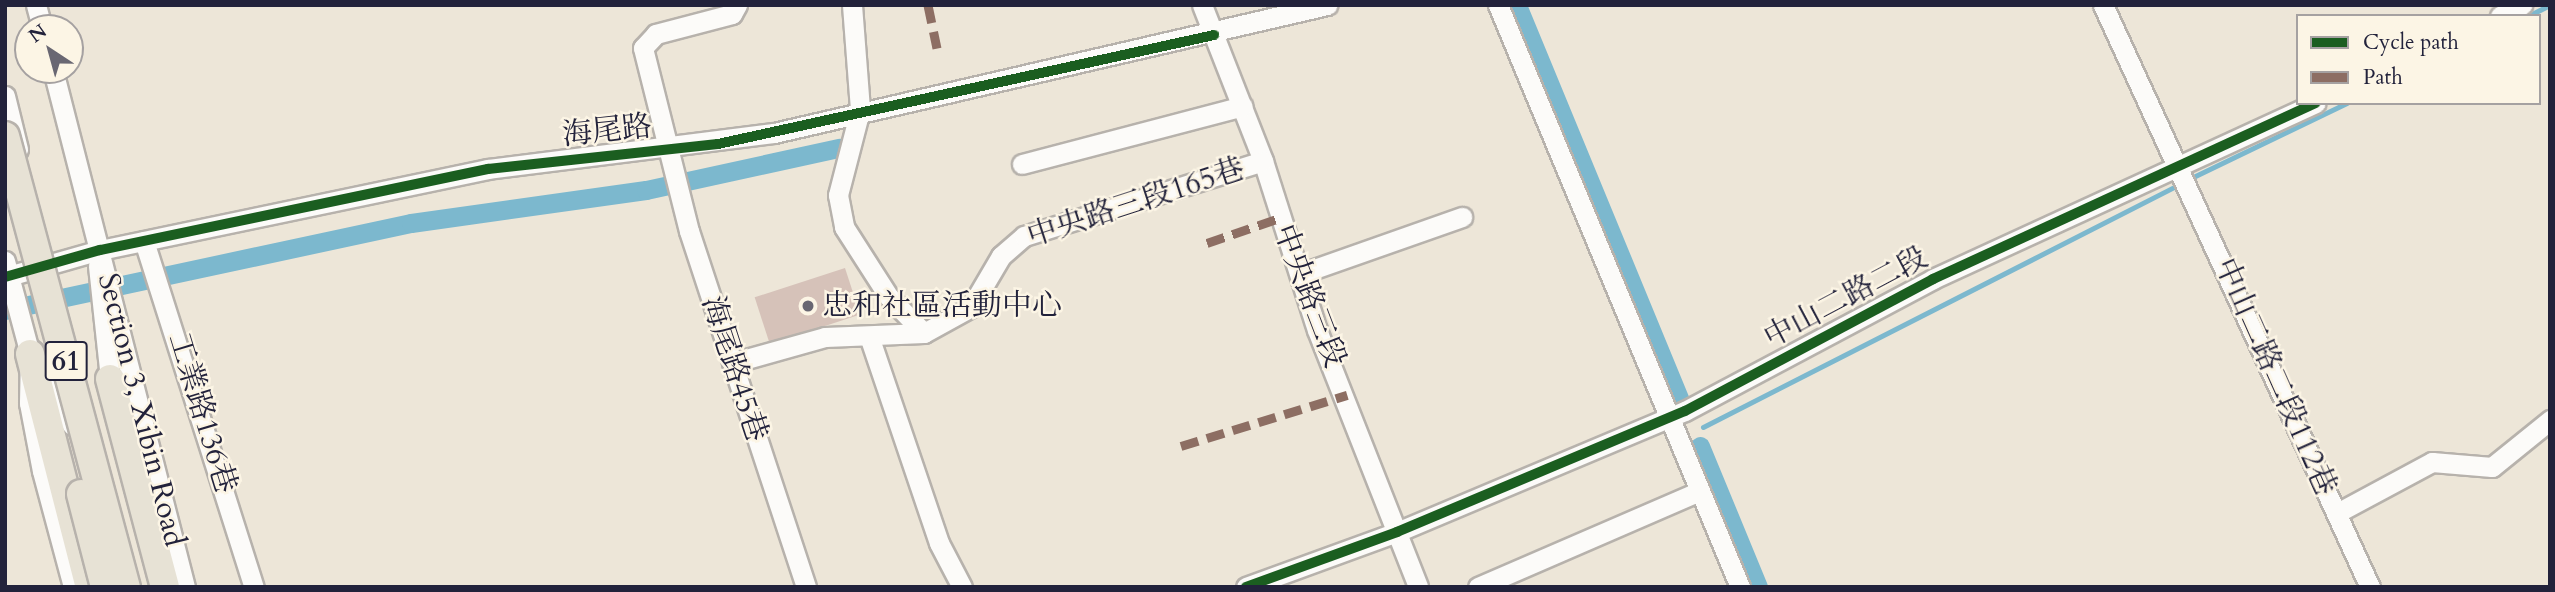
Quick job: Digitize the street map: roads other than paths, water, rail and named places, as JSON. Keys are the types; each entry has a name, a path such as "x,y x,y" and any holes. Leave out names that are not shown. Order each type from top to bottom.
{"highway":[{"name":"61","path":"5,136 128,587"},
{"name":"61","path":"5,200 105,587"},
{"path":"26,343 90,587"},
{"path":"110,379 165,587"}],"street":[{"name":"海尾路45巷","path":"737,5 732,14 646,41 680,191 732,363 806,587"},
{"path":"852,5 860,110 838,195 844,227 889,297 924,333"},
{"name":"中央路三段","path":"1202,5 1243,106 1300,274 1418,587"},
{"name":"海尾路","path":"8,277 52,270 100,250 488,169 669,149 1214,35 1327,5"},
{"path":"1498,5 1740,587"},
{"name":"中山二路二段112巷","path":"2103,5 2180,167 2371,587"},
{"path":"2504,14 2522,5"},
{"name":"Section 3, Xibin Road","path":"57,84 100,250 107,309 186,587"},
{"name":"Section 3, Xibin Road","path":"5,96 52,270 128,587"},
{"name":"中山二路二段","path":"1257,585 1397,532 1671,417 1933,279 2311,105"},
{"path":"1022,164 1243,106"},
{"name":"中央路三段165巷","path":"924,333 971,307 1001,256 1024,236 1263,161"},
{"path":"1300,274 1462,217"},
{"name":"工業路136巷","path":"144,241 166,293 254,587"},
{"path":"8,277 26,343 29,403 73,587"},
{"path":"107,309 110,379"},
{"path":"732,363 825,337 870,339 924,333"},
{"path":"870,339 939,543 962,587"},
{"path":"26,343 56,390 108,502"},
{"path":"2337,513 2432,462 2492,467 2550,420"},
{"path":"1478,587 1700,491"}],"waterway":[{"path":"1517,5 1679,399"},
{"path":"2532,14 2550,5"},
{"path":"2189,179 2343,105"},
{"path":"5,310 411,223 646,190 839,148"},
{"path":"1703,427 2180,184"},
{"path":"1700,446 1758,587"}],"place":[{"name":"忠和社區活動中心","path":"808,306"}]}
